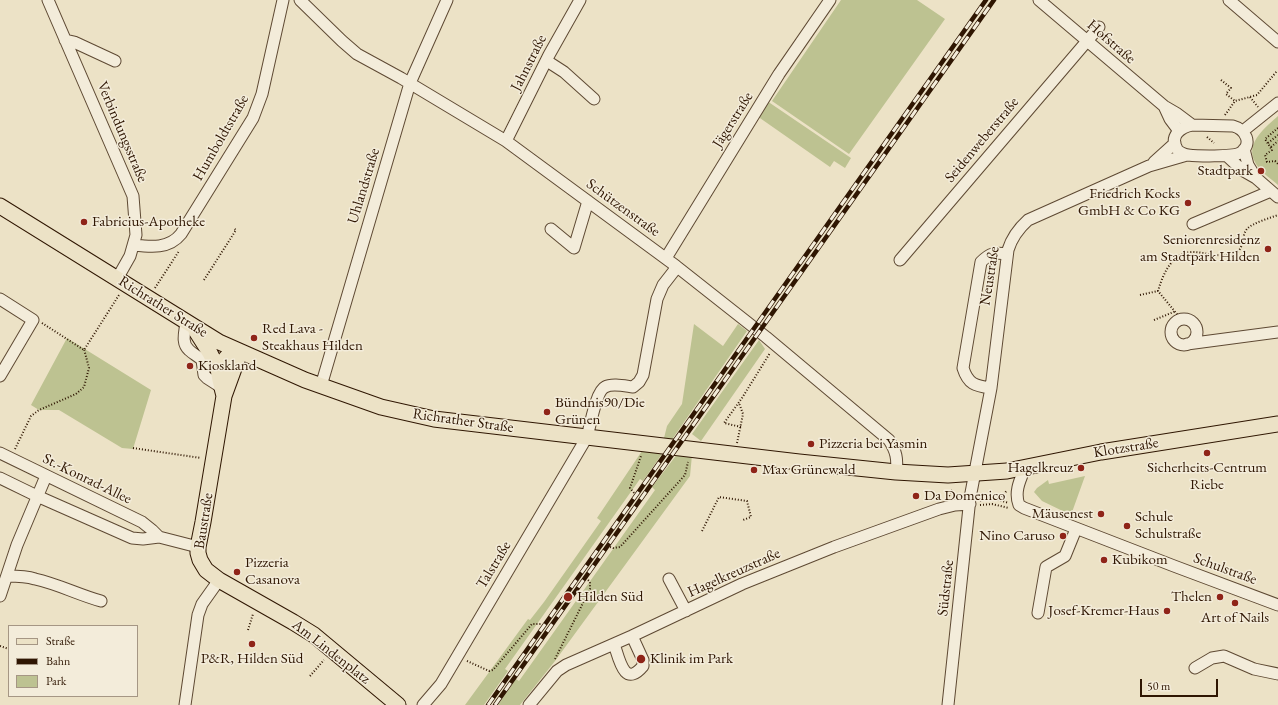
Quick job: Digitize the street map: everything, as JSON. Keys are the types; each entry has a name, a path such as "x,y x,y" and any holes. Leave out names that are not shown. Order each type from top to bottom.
{"main road":[{"name":"Richrather Straße","path":"0,206 219,342 321,386 381,407 434,419 799,462 896,472 948,475 975,474"},
{"name":"Baustraße","path":"189,324 210,353 218,369 223,391"},
{"name":"Baustraße","path":"219,580 209,573 203,566 198,553 198,547 204,522 223,391 240,352"},
{"path":"218,369 226,358 240,352"},
{"name":"Klotzstraße","path":"975,474 1025,468 1100,452 1278,424"},
{"name":"Am Lindenplatz","path":"219,580 304,628 398,705"}],"street":[{"name":"Verbindungsstraße","path":"48,0 133,196 136,235 130,256 117,279"},
{"name":"Humboldtstraße","path":"134,245 166,245 175,241 181,234 253,118 262,94 283,0"},
{"name":"Schützenstraße","path":"300,0 357,54 410,83 506,141 666,258 766,337 889,440 894,448 897,460 896,472"},
{"name":"Uhlandstraße","path":"321,386 410,83 447,0"},
{"name":"Jahnstraße","path":"506,141 580,0"},
{"name":"Jägerstraße","path":"666,258 779,74 830,0"},
{"name":"Hofstraße","path":"1039,0 1164,106 1192,125"},
{"path":"1229,0 1278,42"},
{"name":"Seidenweberstraße","path":"900,260 1099,26"},
{"path":"65,40 74,42 115,61"},
{"path":"547,61 564,72 594,99"},
{"path":"1243,131 1278,103"},
{"name":"Hofstraße","path":"1164,106 1170,119 1179,131"},
{"path":"1187,155 1181,152 1175,143 1179,131 1184,127 1192,125 1238,127 1243,131 1246,137 1244,149 1248,165 1256,178"},
{"name":"Neustraße","path":"1149,166 1175,143"},
{"path":"1193,224 1275,194 1256,178 1242,170 1227,156 1240,152 1244,149"},
{"name":"Neustraße","path":"975,474 991,388 1007,254 1012,238 1019,228 1028,220 1149,166 1187,155 1227,156"},
{"path":"551,229 574,248 588,201"},
{"path":"991,388 979,386 970,382 965,375 963,368 981,262 991,253 997,252 1007,254"},
{"name":"Talstraße","path":"423,705 441,684 587,437 599,393 604,387 633,387 639,382 643,375 657,299 663,285 677,267"},
{"path":"0,299 33,320 0,376"},
{"path":"1188,344 1194,339 1197,331 1196,326 1190,320 1178,315 1177,320 1171,327 1171,335 1172,339 1179,344 1188,344 1278,332"},
{"path":"189,324 184,340 185,344 188,349 202,360 203,371 207,378 223,391"},
{"name":"St.-Konrad-Allee","path":"0,453 142,522 158,537"},
{"path":"1015,507 1017,500 1017,488 1025,468"},
{"name":"Südstraße","path":"949,705 974,504 975,474"},
{"path":"0,596 17,545 46,476"},
{"name":"St.-Konrad-Allee","path":"0,478 132,538 143,539 158,537 198,547"},
{"name":"Hagelkreuzstraße","path":"530,704 557,671 566,665 632,636 742,584 842,544 939,509 955,505 974,504"},
{"name":"Schulstraße","path":"1015,507 1031,511 1278,605"},
{"path":"1038,613 1046,567 1065,556 1076,529"},
{"path":"7,576 34,578 58,585 79,595 101,601"},
{"path":"669,579 686,611"},
{"path":"185,705 198,615 202,604 219,580"},
{"path":"614,644 622,669 626,673 632,675 638,672 643,666 643,660 632,636"},
{"path":"1195,668 1212,658 1224,656 1254,669 1278,674"}],"path":[{"path":"1222,120 1235,101 1257,95 1277,71"},
{"path":"1221,80 1231,88 1226,94 1235,101"},
{"path":"1250,97 1258,108"},
{"path":"1271,147 1265,139 1278,128"},
{"path":"1268,144 1278,135"},
{"path":"1208,137 1214,143"},
{"path":"1278,141 1271,147 1272,150 1266,155 1267,162 1275,162 1278,164"},
{"path":"1158,290 1164,271 1174,260 1191,252 1227,256 1236,252 1242,246 1244,233 1249,227 1278,215"},
{"path":"204,280 236,230 233,228"},
{"path":"154,290 180,248"},
{"path":"1140,295 1158,290"},
{"path":"1154,320 1178,315 1158,290"},
{"path":"14,452 31,416 39,410 76,394 84,388 89,368 84,349 119,295"},
{"path":"33,320 39,322 84,349"},
{"path":"741,427 724,423 739,403 772,349"},
{"path":"737,444 742,414 739,403"},
{"path":"133,448 202,458"},
{"path":"634,493 630,488 642,454"},
{"path":"610,546 613,548 620,547 685,475 689,457"},
{"path":"1002,497 1009,489"},
{"path":"702,531 719,497 747,500 751,517 743,520"},
{"path":"974,504 990,498 1015,507"},
{"path":"974,504 992,504 1015,507"},
{"path":"556,665 555,658 590,589 590,582 587,580"},
{"path":"248,630 255,609"},
{"path":"464,660 489,671 493,670 532,624 542,624"},
{"path":"310,676 324,659"}],"green space":[{"path":"841,0 917,0 945,19 849,154 772,101"},
{"path":"767,101 851,158 845,168 834,161 830,167 757,116"},
{"path":"1278,116 1278,185 1258,167 1252,153 1255,141 1259,135"},
{"path":"694,324 723,346 738,324 747,331 671,441 664,438 667,426 682,404"},
{"path":"67,338 151,390 133,449 122,448 59,410 39,410 31,405"},
{"path":"759,340 765,349 701,441 692,434"},
{"path":"644,448 664,451 643,481 640,479 505,669 508,671 484,705 465,705 528,619 530,620 544,602 601,521 597,518"},
{"path":"678,453 692,455 690,476 555,661 520,705 498,705 516,679 519,681 655,490 652,487"},
{"path":"1085,476 1071,515 1042,501 1034,492 1048,480 1049,484"}],"railway":[{"path":"488,705 986,0"},
{"path":"495,705 994,0"}],"place":[{"name":"Stadtpark","path":"1261,171"},
{"name":"Friedrich Kocks GmbH & Co KG","path":"1188,203"},
{"name":"Fabricius-Apotheke","path":"84,222"},
{"name":"Seniorenresidenz am Stadtpark Hilden","path":"1268,249"},
{"name":"Red Lava - Steakhaus Hilden","path":"254,338"},
{"name":"Kioskland","path":"190,366"},
{"name":"Bündnis90/Die Grünen","path":"547,412"},
{"name":"Pizzeria bei Yasmin","path":"811,444"},
{"name":"Sicherheits-Centrum Riebe","path":"1207,453"},
{"name":"Hagelkreuz","path":"1081,468"},
{"name":"Max Grünewald","path":"754,470"},
{"name":"Da Domenico","path":"916,496"},
{"name":"Mäusenest","path":"1101,514"},
{"name":"Schule Schulstraße","path":"1127,526"},
{"name":"Nino Caruso","path":"1063,536"},
{"name":"Kubikom","path":"1104,560"},
{"name":"Pizzeria Casanova","path":"237,572"},
{"name":"Hilden Süd","path":"568,597"},
{"name":"Thelen","path":"1220,597"},
{"name":"Art of Nails","path":"1235,603"},
{"name":"Josef-Kremer-Haus","path":"1167,611"},
{"name":"P&R, Hilden Süd","path":"252,644"},
{"name":"Klinik im Park","path":"641,659"}]}
